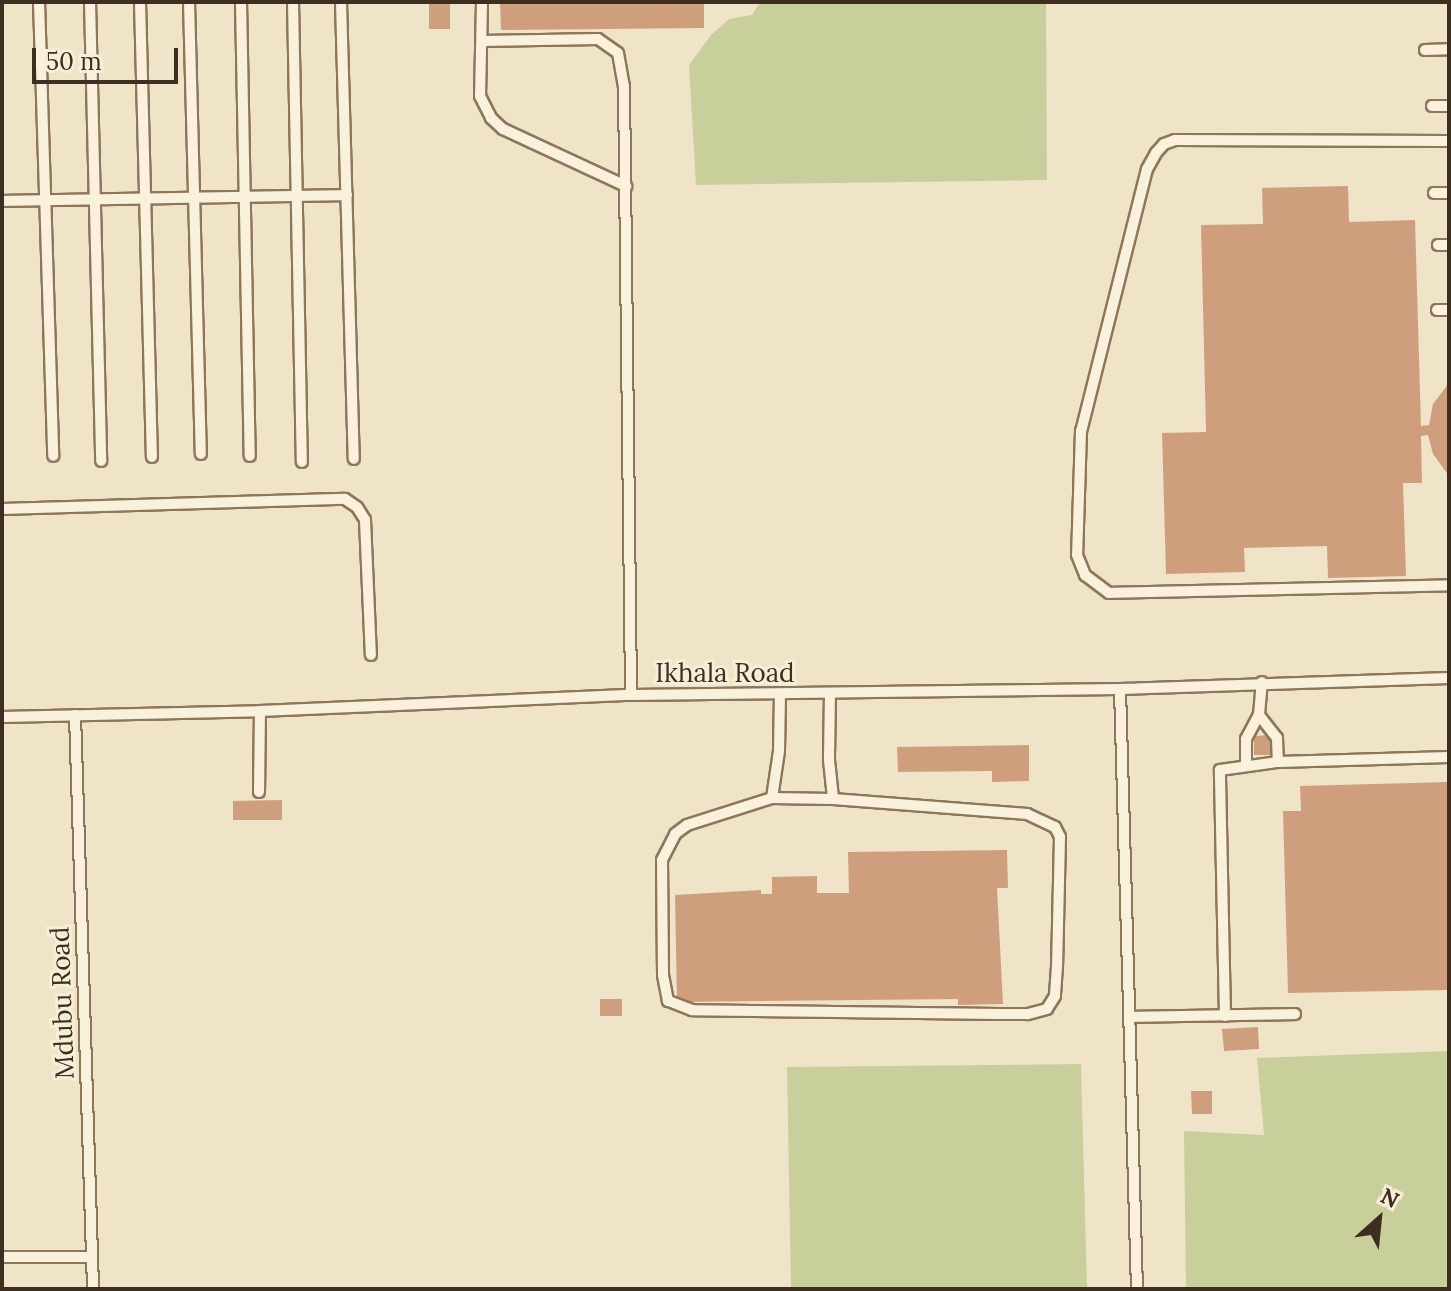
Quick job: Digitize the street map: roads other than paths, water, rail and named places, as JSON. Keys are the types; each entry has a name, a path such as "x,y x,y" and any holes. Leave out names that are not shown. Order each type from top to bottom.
{"lane":[{"path":"39,2 53,456"},
{"path":"90,2 101,461"},
{"path":"140,2 152,457"},
{"path":"189,2 201,454"},
{"path":"241,2 250,456"},
{"path":"293,2 302,462"},
{"path":"341,2 354,459"},
{"path":"482,2 480,96 491,118 503,129 626,186"},
{"path":"482,41 598,39 618,53 624,86 631,695"},
{"path":"1425,50 1449,49"},
{"path":"1432,106 1449,106"},
{"path":"1449,141 1175,140 1164,144 1147,169 1081,431 1077,555 1085,575 1109,593 1449,585"},
{"path":"1434,193 1449,193"},
{"path":"2,201 245,194 347,195"},
{"path":"1437,310 1449,310"},
{"path":"2,509 345,499 357,507 365,520 371,655"},
{"name":"Ikhala Road","path":"2,717 260,711 631,695 1120,689 1449,678"},
{"path":"1246,764 1246,739 1259,715 1262,682"},
{"path":"1120,689 1137,1289"},
{"path":"830,694 829,760 833,799"},
{"path":"772,798 779,751 780,695"},
{"path":"259,792 260,711"},
{"name":"Mdubu Road","path":"75,715 93,1289"},
{"path":"1259,715 1277,738 1278,762"},
{"path":"1225,1016 1218,777 1223,767 1278,762 1449,757"},
{"path":"772,798 833,799 1027,814 1055,827 1060,837 1057,966 1055,996 1047,1009 1014,1014 692,1010 668,1001 663,960 662,860 666,847 687,825 772,798"},
{"path":"1130,1017 1295,1014"},
{"path":"2,1257 92,1257"}]}
